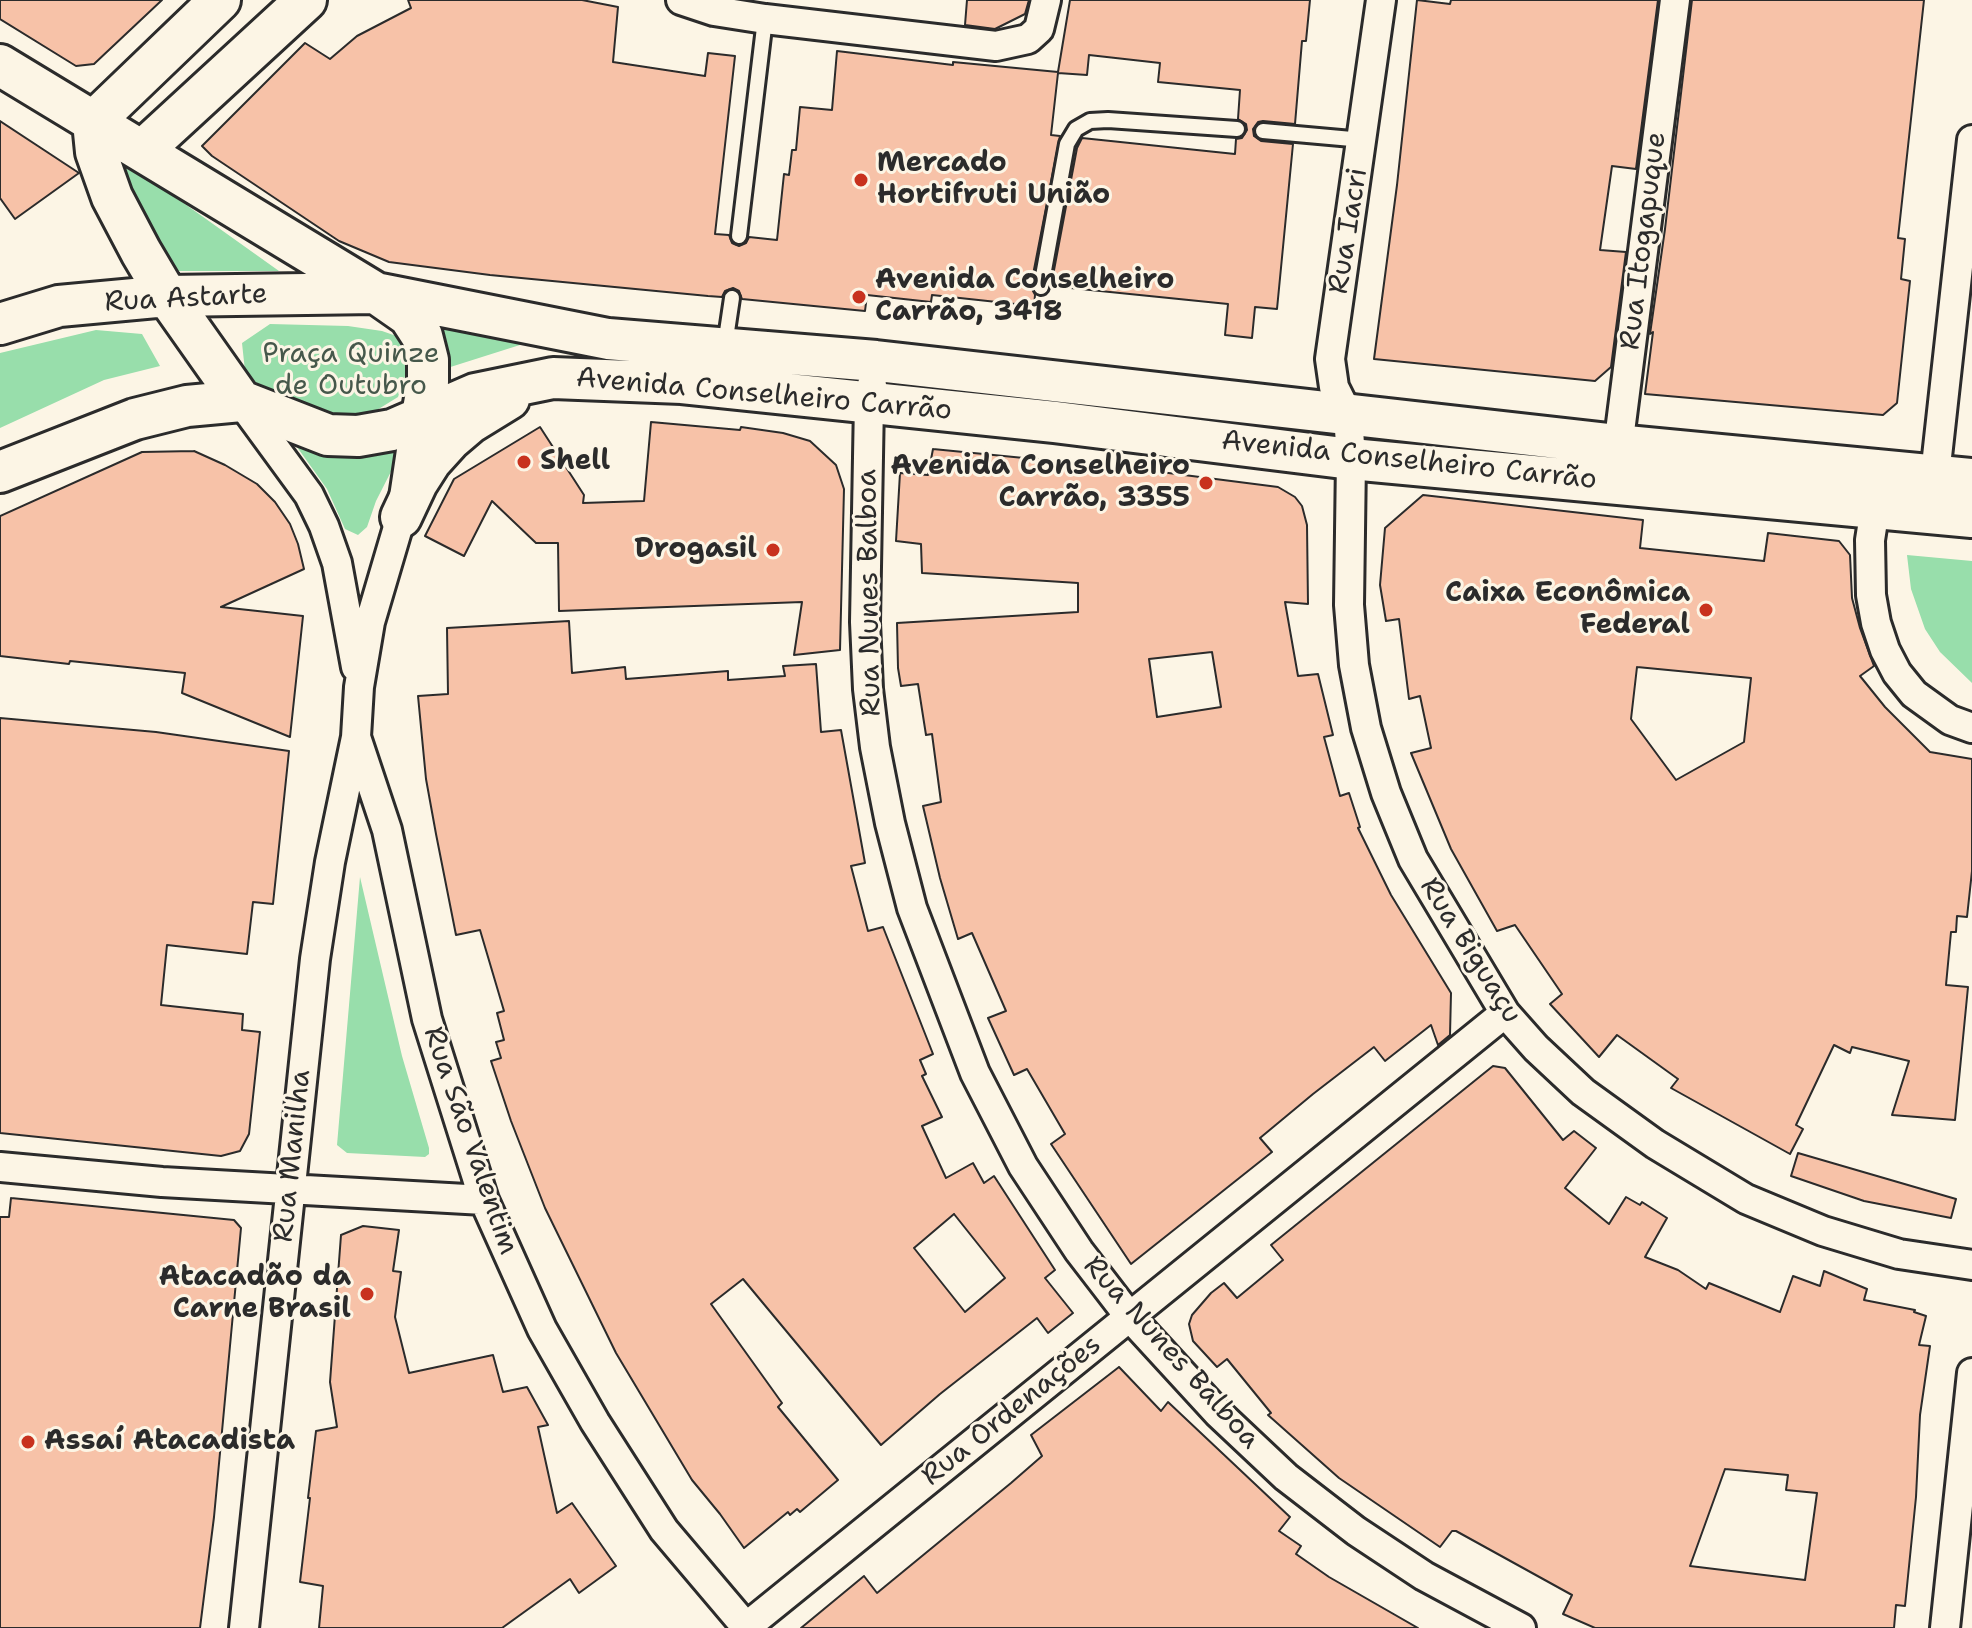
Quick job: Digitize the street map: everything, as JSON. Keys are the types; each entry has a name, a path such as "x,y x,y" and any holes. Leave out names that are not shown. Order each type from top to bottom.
{"main road":[{"path":"0,472 135,419 187,406 241,401 167,296 112,197 96,152 93,122 220,0"},
{"path":"142,151 306,0"},
{"name":"Avenida Conselheiro Carrão","path":"0,65 376,293 608,339 876,361 1348,415 1875,508 1946,489"},
{"path":"376,293 409,316 422,336 428,360 428,382 422,415"},
{"name":"Rua Astarte","path":"0,324 59,306 167,296 376,293"},
{"path":"401,517 417,483 450,440 499,404 553,378"},
{"name":"Avenida Conselheiro Carrão","path":"241,401 328,435 358,436 392,430 475,394 553,378 682,383 1071,424 1351,459 1616,464 1946,489 1972,517"}],"street":[{"path":"686,1 714,11 765,19 996,46 1028,39 1039,29 1046,0"},
{"name":"Rua Iacri","path":"1351,459 1348,415 1334,387 1330,359 1381,0"},
{"name":"Rua Itogapuque","path":"1616,464 1675,0"},
{"path":"1946,489 1972,140"},
{"name":"Rua Nunes Balboa","path":"876,361 869,402 865,622 875,747 890,823 912,908 943,996 975,1073 1023,1166 1079,1251 1129,1316 1218,1413 1286,1477 1356,1531 1424,1576 1521,1628"},
{"name":"Rua Manilha","path":"241,401 309,495 324,526 337,563 359,687"},
{"name":"Rua Manilha","path":"244,1628 317,945 330,862 356,737 359,687 370,622 401,517 413,437 422,415"},
{"name":"Rua Biguaçu","path":"1351,459 1349,605 1354,665 1366,728 1386,793 1413,859 1505,1013 1536,1048 1583,1092 1655,1144 1746,1199 1823,1231 1899,1254 1972,1265"},
{"path":"1875,508 1870,540 1871,595 1885,650 1897,673 1914,694 1950,720 1972,728"},
{"name":"Rua São Valentim","path":"356,737 387,830 427,1019 484,1200 542,1329 595,1422 664,1530 746,1628"},
{"name":"Rua Ordenações","path":"746,1628 1505,1013"},
{"path":"0,1167 162,1182 484,1200"},
{"path":"1945,1628 1972,1373"}],"lane":[{"path":"739,236 765,19"},
{"path":"1041,287 1067,144 1076,129 1090,121 1108,120 1237,129"},
{"path":"1263,131 1363,140"},
{"path":"725,349 732,298"}],"green space":[{"name":"Praça Quinze de Outubro","path":"119,157 279,271 169,271"},
{"name":"Praça Quinze de Outubro","path":"270,324 348,326 382,331 402,338 411,358 398,397 372,413 352,416 322,411 261,388 245,371 242,343"},
{"name":"Praça Quinze de Outubro","path":"434,326 523,344 441,370"},
{"path":"96,330 142,334 160,366 104,380 0,428 0,353"},
{"name":"Praça Quinze de Outubro","path":"297,447 332,454 371,455 403,448 376,501 367,527 358,535 345,529 327,489"},
{"path":"1907,555 1972,561 1972,683 1940,652 1925,629 1911,589"},
{"path":"360,877 402,1056 429,1148 429,1154 425,1157 347,1153 337,1145"}],"building":[{"path":"0,0 162,0 94,64 76,66 0,19"},
{"path":"408,0 582,0 618,7 613,62 705,76 708,53 735,56 715,234 729,235 732,243 739,246 746,243 749,237 777,240 784,174 789,175 792,150 796,150 800,107 832,110 837,51 953,65 953,62 1058,72 1070,0 1310,0 1306,41 1302,41 1295,124 1263,121 1253,129 1254,136 1261,141 1293,144 1277,309 1255,307 1252,338 1225,335 1228,304 1051,286 1077,148 1082,138 1235,154 1236,139 1242,138 1247,130 1246,124 1238,119 1240,90 1158,82 1160,63 1089,55 1087,75 1058,73 1051,135 1060,136 1031,285 1035,295 1034,306 932,295 931,302 867,295 865,311 742,299 739,291 733,288 725,291 722,297 708,296 389,262 339,241 212,156 202,146 305,43 330,59 357,36 411,8"},
{"path":"967,0 1029,0 1025,14 995,29 965,25"},
{"path":"1417,0 1450,4 1451,0 1658,0 1636,169 1612,166 1600,250 1626,252 1611,367 1595,381 1374,359"},
{"path":"1692,0 1924,0 1898,238 1905,239 1901,279 1910,281 1897,403 1883,415 1645,394"},
{"path":"0,121 79,173 15,219 0,198"},
{"path":"651,422 740,430 741,427 783,433 810,441 836,465 844,489 840,650 794,655 802,602 559,611 558,543 536,543 492,501 464,556 425,536 454,479 540,427 584,495 583,503 644,501"},
{"path":"933,449 1278,487 1295,497 1302,506 1307,525 1308,604 1285,602 1298,676 1318,674 1333,735 1324,737 1340,796 1349,793 1358,828 1391,895 1451,993 1450,1035 1438,1045 1431,1025 1385,1061 1374,1047 1260,1138 1272,1152 1131,1264 1051,1144 1065,1134 1027,1069 1014,1075 988,1018 1006,1011 972,933 958,939 923,806 941,802 932,734 926,735 918,684 901,686 898,668 897,623 1078,612 1078,583 922,573 921,544 896,541 900,473 928,475","holes":["1212,652 1221,707 1157,717 1149,659"]},
{"path":"194,451 257,484 275,502 290,524 298,544 304,569 221,607 303,616 290,737 182,693 185,673 0,656 0,516 142,452"},
{"path":"1423,495 1643,520 1640,548 1764,561 1768,533 1839,541 1850,555 1852,598 1874,666 1860,676 1885,707 1930,752 1972,759 1972,871 1967,917 1957,916 1956,932 1951,932 1946,985 1968,987 1955,1120 1892,1115 1909,1061 1852,1047 1850,1053 1834,1045 1796,1125 1803,1129 1790,1154 1671,1088 1678,1079 1617,1035 1599,1057 1550,1004 1562,994 1515,925 1497,931 1451,849 1411,753 1431,748 1420,696 1409,699 1399,619 1386,621 1380,585 1385,528","holes":["1637,667 1751,678 1744,742 1676,780 1631,719"]},
{"path":"569,621 572,673 625,667 626,679 728,671 728,680 785,676 783,666 816,664 821,732 841,730 865,863 851,866 868,931 883,927 933,1054 920,1060 926,1074 922,1076 942,1117 922,1126 946,1178 973,1163 984,1183 994,1176 1055,1270 1045,1278 1073,1313 1048,1333 1037,1318 881,1445 743,1279 711,1304 782,1403 778,1407 838,1480 800,1512 797,1509 790,1515 788,1512 744,1548 692,1480 616,1353 545,1208 491,1061 501,1058 496,1042 504,1040 497,1013 504,1011 480,930 456,935 426,779 418,696 448,694 447,628","holes":["954,1214 1005,1278 965,1312 914,1248"]},
{"path":"0,718 156,732 289,751 273,904 253,902 247,954 167,945 161,1005 243,1014 242,1030 260,1032 249,1134 240,1151 221,1156 0,1133"},
{"path":"1493,1066 1505,1068 1563,1140 1574,1131 1596,1148 1565,1188 1609,1224 1626,1197 1640,1205 1642,1202 1667,1218 1645,1257 1678,1270 1706,1289 1709,1283 1780,1312 1793,1276 1820,1286 1824,1271 1867,1289 1864,1300 1915,1310 1926,1316 1919,1345 1930,1346 1920,1415 1916,1497 1905,1606 1896,1605 1894,1628 1595,1628 1563,1614 1572,1595 1456,1531 1452,1531 1440,1547 1339,1478 1268,1415 1271,1413 1227,1359 1217,1367 1193,1341 1189,1324 1192,1315 1211,1293 1224,1283 1237,1298 1283,1260 1271,1245","holes":["1725,1469 1788,1475 1786,1490 1817,1493 1805,1580 1690,1566"]},
{"path":"1798,1153 1956,1199 1951,1218 1864,1201 1791,1176"},
{"path":"11,1198 234,1220 241,1228 214,1517 200,1628 0,1628 0,1217 9,1217"},
{"path":"363,1226 399,1230 393,1271 401,1272 395,1317 409,1373 493,1355 503,1392 527,1387 548,1425 538,1427 557,1513 572,1503 616,1566 579,1593 570,1579 502,1628 319,1628 323,1586 300,1582 308,1498 316,1431 337,1427 330,1382 341,1235"},
{"path":"1119,1367 1161,1411 1168,1402 1290,1517 1279,1531 1301,1546 1296,1554 1329,1577 1418,1628 801,1628 864,1576 877,1593 1042,1456 1031,1435"}],"place":[{"name":"Mercado Hortifruti União","path":"861,180"},
{"name":"Avenida Conselheiro Carrão, 3418","path":"859,297"},
{"name":"Shell","path":"524,462"},
{"name":"Avenida Conselheiro Carrão, 3355","path":"1206,483"},
{"name":"Drogasil","path":"773,550"},
{"name":"Caixa Econômica Federal","path":"1706,610"},
{"name":"Atacadão da Carne Brasil","path":"367,1294"},
{"name":"Assaí Atacadista","path":"28,1442"}]}
